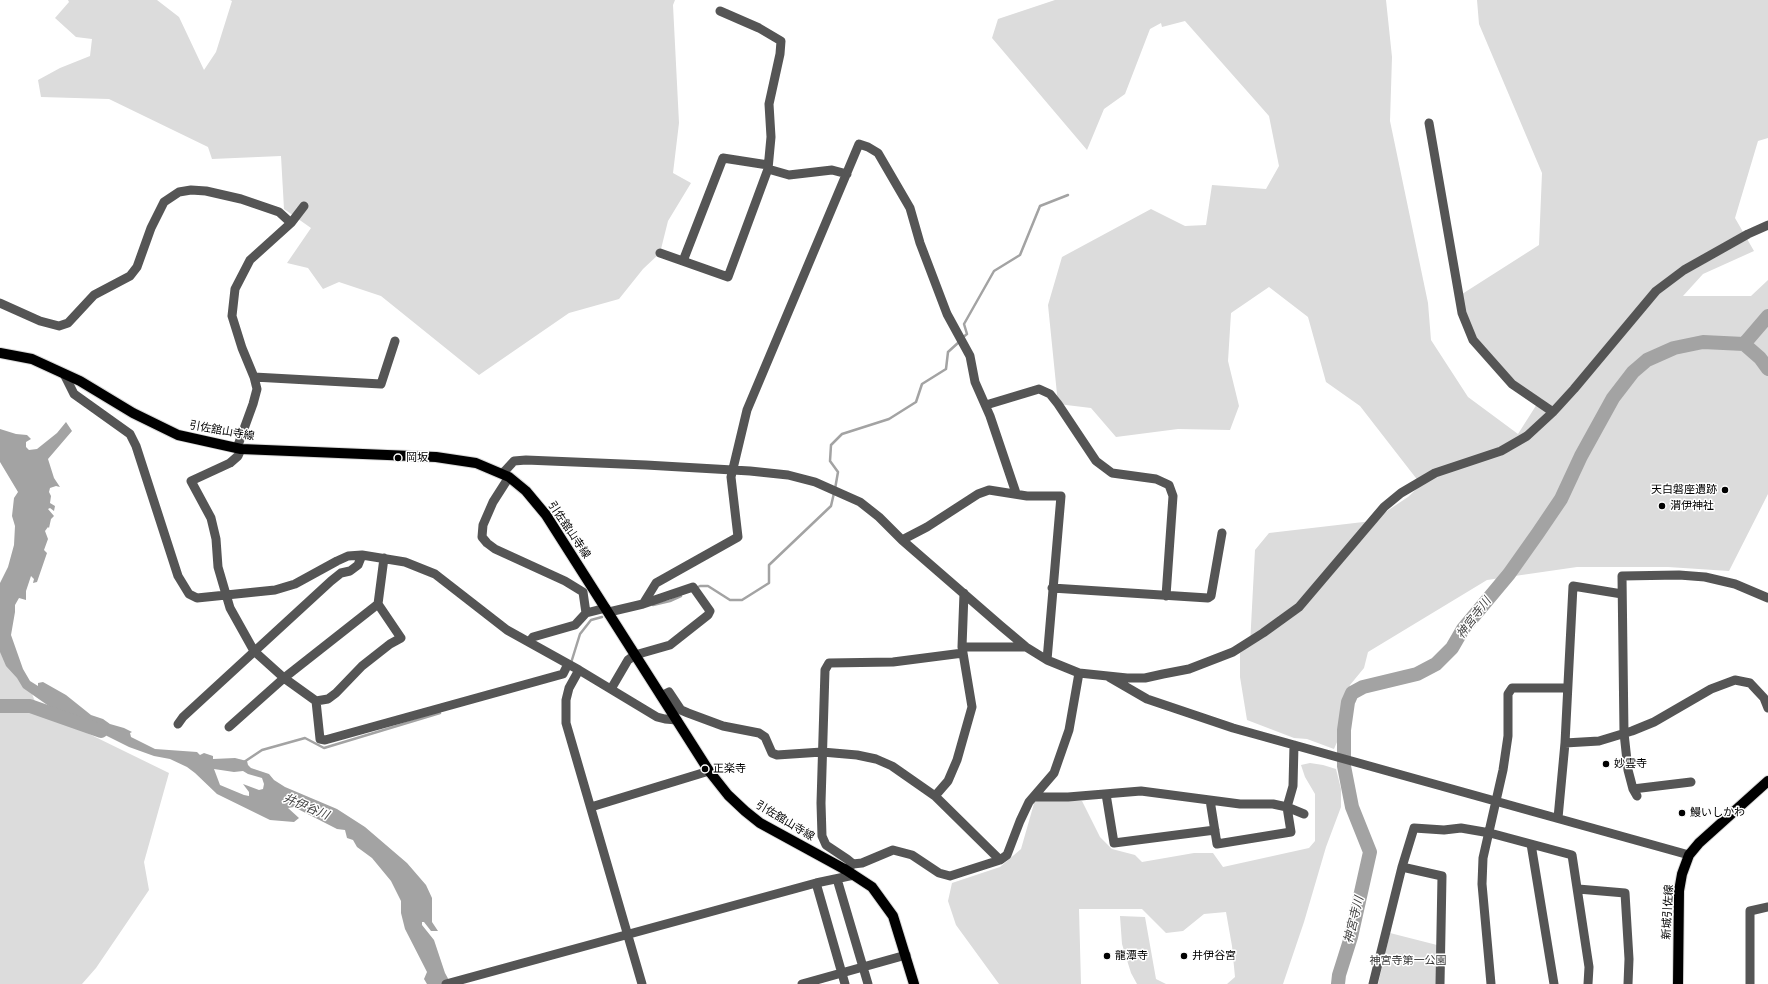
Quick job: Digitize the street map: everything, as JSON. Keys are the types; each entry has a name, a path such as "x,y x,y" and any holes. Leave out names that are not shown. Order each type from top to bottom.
{"main road":[{"name":"引佐舘山寺線","path":"0,353 32,359 80,381 133,413 178,435 239,448 436,457 476,463 506,475 526,491 546,515 709,771 731,798 760,823 851,870 872,887 892,916 906,955 914,984"},
{"name":"新城引佐線","path":"1678,984 1679,891 1682,874 1689,855 1768,781"}],"street":[{"path":"660,253 728,277 768,167 770,137 769,104 780,54 781,40 720,10"},
{"path":"1429,123 1462,313 1473,340 1512,384 1553,412"},
{"path":"643,604 656,583 719,546 738,537 731,484 747,410 859,144 868,147 878,154 885,163 910,208 920,243 947,314 970,356 975,382 986,405 1016,493"},
{"path":"683,261 723,158 768,167 789,174 832,170 847,174"},
{"path":"0,303 40,321 58,326 68,323 94,295 130,276 137,267 151,228 164,202 179,192 192,190 206,191 242,199 279,212 291,223"},
{"path":"304,206 291,223 250,260 235,289 232,316 242,348 254,377 257,390 239,448 238,456 230,463 191,481 211,518 216,539 218,567 230,608 254,651 284,678 316,701 328,699 336,693 362,666 390,644 401,638 378,604 384,558"},
{"path":"586,613 583,592 565,581 495,549 482,537 483,525 486,516 514,461 526,460 646,465 733,471 788,475 815,482 837,491 865,506 879,517 902,540 1026,647 1047,660 1079,673 1127,678 1151,677 1189,669 1233,652 1263,634 1299,607 1384,508 1401,493 1435,473 1501,451 1528,436 1553,412 1608,351 1656,291 1684,270 1748,234 1768,225"},
{"path":"254,377 381,384 395,341"},
{"path":"64,374 74,394 130,434 136,446 178,576 188,594 196,598 275,590 295,584 348,556 362,555 405,562 435,574 508,630 579,670 657,717 677,720"},
{"path":"986,405 1039,389 1050,394 1096,461 1106,469 1112,473 1156,479 1170,486 1173,496 1166,596"},
{"path":"902,540 927,527 978,494 989,490 1016,493 1027,496 1061,496 1047,660"},
{"path":"1052,588 1208,598 1211,596 1222,533"},
{"path":"178,724 183,717 331,581 341,573 350,571 358,565 362,555"},
{"path":"1691,782 1635,793 1628,770 1624,733 1622,576 1679,575 1705,577 1735,584 1768,598"},
{"path":"1558,818 1565,743 1573,586 1622,594"},
{"path":"529,642 533,637 575,625 586,613 643,604 693,587 710,611 708,615 670,644 635,655 628,660 611,689"},
{"path":"935,796 948,781 957,760 972,707 963,650 964,593"},
{"path":"229,727 284,678 378,604"},
{"path":"851,870 847,859 826,846 822,836 822,752 825,670 829,663 893,662 963,650 1026,647"},
{"path":"316,701 320,739 325,740 563,674 568,664"},
{"path":"579,670 569,688 566,700 566,723 642,984"},
{"path":"446,984 837,878 862,863 893,850 912,855 939,873 950,876 1000,860 1007,855 1029,802 1054,773 1069,730 1079,673"},
{"path":"1108,676 1121,686 1147,699 1233,728 1294,746 1496,800 1689,855"},
{"path":"1565,743 1599,741 1654,722 1711,690 1735,680 1750,683 1764,698 1768,708"},
{"path":"1491,984 1482,884 1483,858 1490,833 1503,770 1508,736 1508,694 1512,688 1567,688"},
{"path":"661,696 669,692 681,710 724,726 759,733 766,737 772,753 777,755 822,752 858,754 876,759 892,766 935,796 1000,860"},
{"path":"1210,800 1217,844 1291,832 1287,807 1293,786 1294,746"},
{"path":"591,807 709,771"},
{"path":"1034,796 1068,797 1141,791 1240,804 1273,804 1287,807 1304,814"},
{"path":"1106,794 1114,843 1215,830"},
{"path":"1373,984 1402,867 1414,828 1444,830 1461,828 1490,833 1572,855 1589,966 1588,984"},
{"path":"1531,844 1554,984"},
{"path":"1402,867 1442,876 1440,984"},
{"path":"837,878 868,984"},
{"path":"816,883 845,984"},
{"path":"1578,889 1625,893 1629,959 1628,984"},
{"path":"1750,984 1750,911 1768,907"},
{"path":"802,984 906,955"}],"green space":[{"path":"68,0 157,0 179,17 204,70 216,52 232,1 230,0 675,0 673,5 679,123 673,173 691,183 668,221 660,253 643,269 619,299 569,313 479,375 381,296 339,282 323,289 308,268 287,263 311,228 284,209 281,156 212,159 208,147 109,99 41,97 38,80 60,68 90,56 92,39 76,37 55,18 69,2"},
{"path":"1055,0 1386,0 1392,57 1390,121 1428,303 1431,340 1468,397 1518,434 1537,404 1510,381 1473,340 1459,296 1539,245 1542,173 1479,24 1477,0 1768,0 1768,138 1758,141 1735,218 1754,251 1703,274 1683,296 1751,296 1768,280 1768,494 1729,571 1668,567 1577,567 1487,580 1368,652 1364,668 1350,685 1343,708 1344,726 1334,749 1307,739 1294,738 1247,720 1240,677 1240,653 1250,645 1255,550 1269,533 1372,521 1408,497 1427,479 1419,482 1360,406 1326,382 1308,317 1269,287 1231,313 1228,361 1239,406 1230,430 1178,429 1116,437 1091,408 1058,404 1048,305 1062,257 1151,209 1185,226 1206,225 1212,185 1266,189 1279,166 1269,116 1185,21 1162,27 1161,23 1150,29 1125,94 1104,109 1087,150 992,38 998,19"},
{"path":"0,613 38,709 169,773 144,862 149,890 96,968 82,984 0,984"},
{"path":"1310,763 1336,769 1341,789 1341,807 1326,847 1304,922 1283,984 1227,984 1235,977 1232,946 1226,912 1204,914 1183,931 1166,933 1142,909 1079,909 1081,984 999,984 956,925 948,901 952,883 1000,867 1021,849 1035,800 1082,801 1100,837 1112,849 1135,855 1142,862 1194,853 1213,853 1223,867 1309,848 1315,841 1315,794 1305,777 1301,765"},
{"path":"1120,916 1145,917 1156,979 1166,984 1137,984 1131,973 1122,944"},
{"name":"神宮寺第一公園","path":"1390,933 1437,945 1436,984 1378,984"}],"water":[{"path":"66,422 72,431 48,459 54,478 60,487 56,486 50,488 49,492 51,496 50,503 55,506 54,511 50,508 48,509 54,516 51,519 49,528 48,527 45,531 48,539 44,550 47,553 37,582 33,583 34,579 31,576 26,591 26,600 19,598 15,605 11,635 23,669 30,681 38,686 38,683 43,682 66,695 91,715 132,732 130,733 131,737 155,749 197,752 200,755 204,753 213,756 213,759 235,758 247,761 251,768 269,774 274,780 285,787 337,809 365,827 407,863 426,885 432,898 432,922 438,931 431,931 424,922 422,922 422,925 434,940 445,973 451,984 427,984 424,979 427,972 405,929 401,913 401,901 391,881 372,858 357,847 353,840 347,838 345,830 337,829 294,807 288,808 299,818 294,822 270,820 217,794 187,767 170,759 154,756 129,747 53,709 23,688 17,678 6,666 0,652 0,583 8,567 14,545 15,526 12,516 14,498 18,492 0,462 0,429 16,434 27,435 31,439 26,442 26,447 29,450 37,449 57,433","holes":["214,769 234,772 243,771 262,778 264,784 263,789 259,790 243,784 249,792 249,796 244,795 220,785"]}],"waterway":[{"path":"962,338 967,334 964,324 994,271 1020,255 1040,206 1068,195"},
{"name":"神宮寺川","path":"1338,984 1339,975 1351,937 1370,852 1352,807 1344,766 1344,730 1348,702 1352,693 1363,687 1417,674 1436,664 1452,648 1463,629 1509,574 1561,499 1581,456 1613,398 1633,372 1647,360 1674,348 1703,342 1744,344 1768,316"},
{"path":"835,489 838,472 830,461 831,445 842,434 889,419 916,402 922,384 946,369 948,352 959,342"},
{"path":"1744,344 1760,358 1768,369"},
{"path":"696,588 700,586 708,586 730,600 742,600 769,583 769,565 831,506 834,493"},
{"path":"653,605 670,601 681,596"},
{"path":"571,663 580,634 591,620 602,617"},
{"name":"井伊谷川","path":"0,706 30,706 101,731"},
{"path":"244,762 262,750 305,738 324,748 440,713"}],"place":[{"name":"岡坂","path":"398,458"},
{"name":"天白磐座遺跡","path":"1725,490"},
{"name":"渭伊神社","path":"1662,506"},
{"name":"妙雲寺","path":"1606,764"},
{"name":"正楽寺","path":"705,769"},
{"name":"鰻いしかわ","path":"1682,813"},
{"name":"龍潭寺","path":"1107,956"},
{"name":"井伊谷宮","path":"1184,956"}]}
